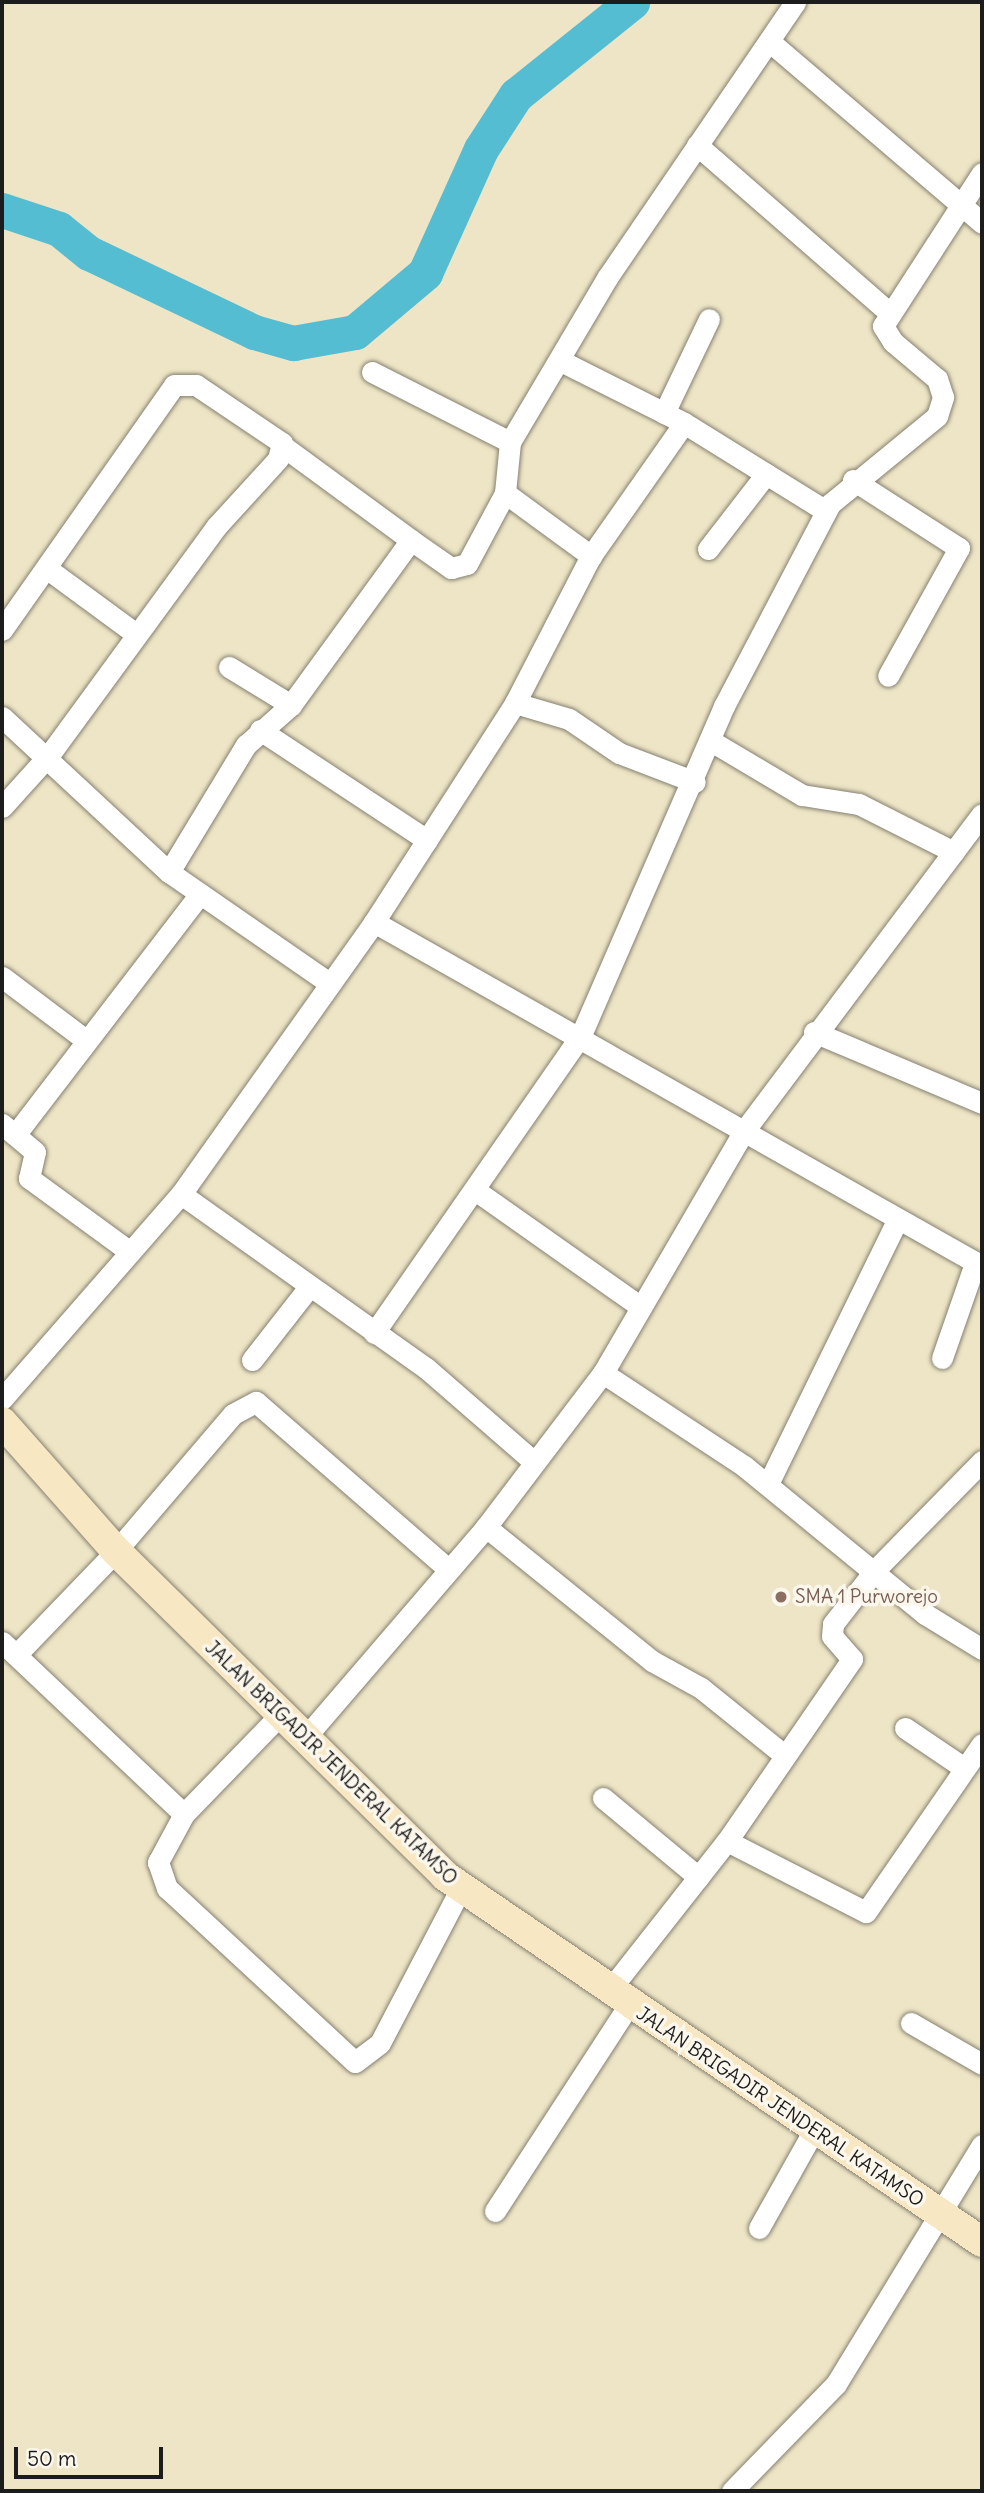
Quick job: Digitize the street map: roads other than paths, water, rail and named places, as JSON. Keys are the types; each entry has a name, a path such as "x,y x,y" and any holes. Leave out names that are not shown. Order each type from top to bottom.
{"main road":[{"name":"JALAN BRIGADIR JENDERAL KATAMSO","path":"2,1422 116,1551 303,1740 461,1888 619,1999 982,2242"}],"street":[{"path":"2,630 49,570 174,385 196,385 451,568 461,567 505,493 510,442 559,360 697,145 795,2"},
{"path":"769,41 982,223"},
{"path":"697,145 887,311"},
{"path":"374,1333 581,1035 711,741 826,511 853,480 937,416 943,397 937,379 892,342 883,326 887,311 982,173"},
{"path":"664,413 709,319"},
{"path":"559,360 684,423 826,511"},
{"path":"372,372 510,442"},
{"path":"2,1399 181,1194 328,982 374,922 515,702 591,556 684,423"},
{"path":"2,807 49,755 136,634 284,447"},
{"path":"708,549 766,474"},
{"path":"853,480 960,548 888,676"},
{"path":"505,493 591,556"},
{"path":"169,872 260,730 290,705 411,540"},
{"path":"49,570 136,634"},
{"path":"229,667 290,705"},
{"path":"515,702 569,719 619,753 695,782"},
{"path":"2,717 49,755 169,872 328,982"},
{"path":"260,730 427,840"},
{"path":"711,741 802,795 859,804 954,852"},
{"path":"303,1740 486,1527 603,1373 744,1131 814,1032 982,814"},
{"path":"130,1252 29,1178 35,1152 8,1130 86,1040 199,895"},
{"path":"374,922 581,1035 896,1223 978,1264 942,1359"},
{"path":"2,976 86,1040"},
{"path":"814,1032 982,1103"},
{"path":"475,1190 641,1307"},
{"path":"181,1194 426,1368 534,1462"},
{"path":"768,1484 896,1223"},
{"path":"252,1360 309,1287"},
{"path":"603,1373 768,1484 925,1614 982,1649"},
{"path":"184,1814 9,1649 116,1551 233,1414 256,1402 448,1569"},
{"path":"495,2211 619,1999 698,1877 727,1840 852,1659 832,1636 833,1625 875,1570 982,1461"},
{"path":"486,1527 652,1661 701,1688 784,1755"},
{"path":"279,1716 184,1814 158,1862 167,1888 355,2062 380,2043 461,1888"},
{"path":"905,1728 964,1768"},
{"path":"727,1840 866,1912 982,1744"},
{"path":"603,1798 698,1877"},
{"path":"911,2023 982,2064"},
{"path":"759,2228 814,2130"},
{"path":"732,2491 836,2384 937,2212 982,2145"}],"waterway":[{"path":"2,210 59,229 89,253 254,332 293,343 355,332 425,273 481,149 516,95 632,2"}],"place":[{"name":"SMA 1 Purworejo","path":"781,1597"}]}
